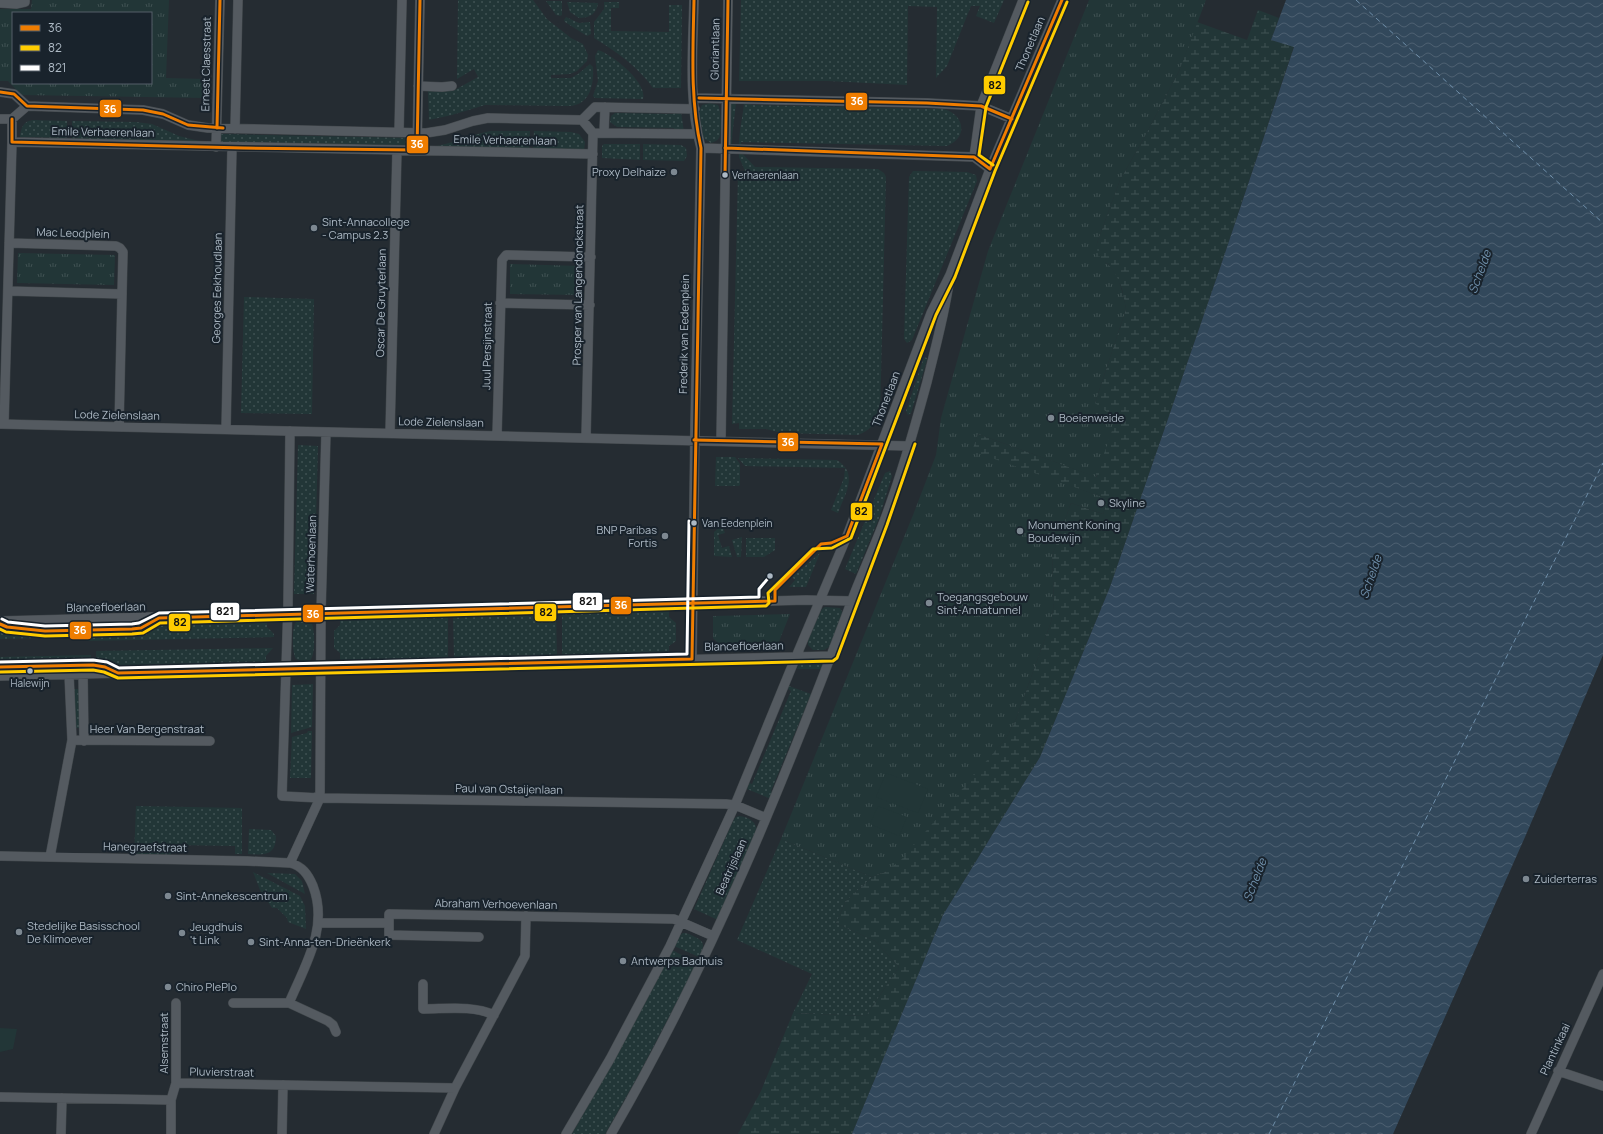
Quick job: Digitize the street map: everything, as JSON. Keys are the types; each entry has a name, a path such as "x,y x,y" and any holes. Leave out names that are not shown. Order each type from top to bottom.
{"street":[{"path":"0,3 16,4 25,2 25,0"},
{"name":"Ernest Claesstraat","path":"217,128 220,0"},
{"path":"235,129 238,0"},
{"path":"400,132 402,0"},
{"path":"418,150 420,0"},
{"name":"Gloriantlaan","path":"694,0 692,88 694,98"},
{"name":"Gloriantlaan","path":"726,98 728,0"},
{"name":"Thonetlaan","path":"974,157 980,106 1023,0"},
{"name":"Thonetlaan","path":"821,600 931,313 950,275 990,169 1062,0"},
{"path":"418,86 452,86"},
{"path":"0,92 14,94 26,106 12,119 0,119"},
{"path":"694,98 927,103 980,106 1012,119"},
{"name":"Frederik van Eedenplein","path":"692,604 694,440 701,148 697,134 694,98"},
{"path":"721,440 726,98"},
{"name":"Emile Verhaerenlaan","path":"26,106 143,110 158,113 188,125 235,129 418,132 445,130 488,118 582,120"},
{"path":"695,109 595,107 582,120 593,133 697,134"},
{"path":"604,133 605,107"},
{"path":"2,424 8,291 12,119"},
{"path":"216,147 217,128"},
{"name":"Prosper van Langendonckstraat","path":"586,437 593,133"},
{"name":"Emile Verhaerenlaan","path":"12,142 593,154"},
{"name":"Georges Eekhoudlaan","path":"226,429 232,147"},
{"path":"701,148 974,157 990,169"},
{"name":"Oscar De Gruyterlaan","path":"390,433 397,150"},
{"name":"Mac Leodplein","path":"9,243 116,246 123,252 122,294"},
{"name":"Juul Persijnstraat","path":"497,435 501,264 503,258 509,255 591,256"},
{"name":"Thonetlaan","path":"852,601 891,503 909,446 944,317 950,275"},
{"path":"8,291 122,294 119,427"},
{"path":"500,303 590,305"},
{"name":"Lode Zielenslaan","path":"2,424 721,440 909,446"},
{"name":"Waterhoenlaan","path":"282,796 290,431"},
{"name":"Waterhoenlaan","path":"320,798 321,612 326,432"},
{"name":"Blancefloerlaan","path":"0,621 821,600 852,601"},
{"name":"Beatrijslaan","path":"566,1134 610,1059 670,946 735,805 821,600"},
{"name":"Beatrijslaan","path":"611,1134 644,1077 713,936 766,818 832,656 852,601"},
{"name":"Blancefloerlaan","path":"692,604 692,659"},
{"name":"Blancefloerlaan","path":"0,676 321,667 832,656"},
{"path":"50,857 72,740 69,674"},
{"name":"Heer Van Bergenstraat","path":"83,674 84,740"},
{"name":"Heer Van Bergenstraat","path":"72,740 210,741"},
{"name":"Paul van Ostaijenlaan","path":"282,796 320,798 735,805"},
{"path":"289,1003 312,948 319,923 315,893 311,882 306,872 297,865 290,863 320,798"},
{"path":"735,805 766,818"},
{"name":"Hanegraefstraat","path":"0,856 290,863"},
{"name":"Abraham Verhoevenlaan","path":"389,923 390,914 674,919 681,922"},
{"path":"434,1134 455,1088 525,956 526,916"},
{"path":"681,922 713,936"},
{"path":"319,923 389,923 389,935 479,937"},
{"name":"Plantinkaai","path":"1531,1134 1558,1071 1603,974"},
{"path":"423,984 423,1009 476,1009 486,1011 494,1015"},
{"path":"233,1002 289,1003 328,1021 333,1025 336,1032"},
{"name":"Alsemstraat","path":"176,1004 176,1083"},
{"path":"1558,1071 1603,1086"},
{"name":"Pluvierstraat","path":"171,1100 176,1083 455,1088"},
{"path":"282,1134 283,1085"},
{"path":"0,1097 171,1100 171,1134"},
{"path":"61,1134 62,1098"}],"green space":[{"path":"32,0 169,0 166,78 206,79 207,98 21,95 8,81 0,81 0,9 31,9"},
{"path":"458,0 533,0 547,19 571,38 583,44 588,55 587,61 577,71 570,74 551,75 551,78 571,78 590,64 593,67 593,81 586,98 576,105 569,106 485,105 429,120 428,91 453,91 478,77 474,69 457,79"},
{"path":"741,0 1004,0 994,23 976,16 980,6 971,6 947,66 936,78 937,7 908,6 907,85 828,81 739,81"},
{"path":"1089,0 1206,0 1179,71 1120,180 1097,243 1098,254 1112,268 1117,277 1126,309 1095,403 1116,419 1096,477 978,434 972,451 1108,499 1103,514 1071,503 1052,556 1054,603 1051,622 1016,719 1007,737 901,860 885,872 872,877 781,839 936,455 941,418 988,251"},
{"path":"546,1 562,1 562,15 556,15"},
{"path":"567,2 598,3 596,10 592,15 579,18 570,12"},
{"path":"604,2 619,2 619,8 611,8 611,31 669,32 669,5 682,5 681,88 653,88 647,80 626,60 594,38 594,22 604,9"},
{"path":"1258,10 1279,18 1271,40 1294,46 1220,268 1110,587 1040,757 943,915 852,1134 738,1134 761,1091 793,1013 866,1016 899,967 875,941 836,923 846,901 872,877 885,872 1007,737 1016,719 1051,622 1054,603 1052,556 1071,503 1103,514 1108,499 971,452 978,434 1097,477 1095,403 1126,309 1122,289 1114,272 1108,264 1099,259 1096,252 1097,243 1120,180 1179,71 1197,22 1247,40"},
{"path":"566,17 579,23 590,22 591,34 587,36 565,22 564,20"},
{"path":"598,50 612,57 628,70 640,85 643,92 643,99 595,98 593,96 598,81 595,56"},
{"path":"736,102 732,144 730,143 731,104"},
{"path":"744,102 750,102 751,105 944,109 951,112 960,121 961,132 954,142 947,146 741,142 741,145 739,145"},
{"path":"710,103 718,105 721,121 719,138 711,143 703,138 699,111 702,105"},
{"path":"674,112 681,112 684,132 674,131 674,128 617,127 610,122 611,116 615,113 673,114"},
{"path":"33,120 67,121 67,138 20,137 25,123"},
{"path":"72,121 136,122 152,124 179,136 203,142 72,139"},
{"path":"490,131 530,131 529,149 431,147 446,144"},
{"path":"534,131 571,132 579,134 585,142 584,151 533,150"},
{"path":"221,134 413,138 413,146 221,142"},
{"path":"604,144 640,144 640,160 602,158 602,146"},
{"path":"643,144 681,145 686,148 687,156 684,161 643,160"},
{"path":"739,152 741,152 755,167 878,169 884,173 886,177 880,417 865,432 858,435 782,433 766,429 739,429 739,423 732,424 738,173 745,171 739,157"},
{"path":"913,171 967,172 976,175 977,181 912,340 907,343 904,339 909,177"},
{"path":"18,253 115,255 114,285 17,283"},
{"path":"510,264 581,266 580,295 510,294"},
{"path":"244,297 314,299 312,414 241,413"},
{"path":"924,357 927,358 927,360 911,413 908,415 906,411"},
{"path":"298,445 318,446 314,594 294,594"},
{"path":"716,457 735,457 740,464 739,486 715,486"},
{"path":"738,458 837,460 845,468 745,466"},
{"path":"845,468 849,478 847,492 838,513 831,510 844,478"},
{"path":"890,471 892,476 879,518 856,574 845,569 885,473"},
{"path":"722,525 725,533 718,535 722,548 729,546 732,557 714,556 714,532"},
{"path":"742,537 741,557 737,557 732,540"},
{"path":"746,538 775,538 775,550 764,557 746,557"},
{"path":"820,553 806,587 789,587 795,580 792,577"},
{"path":"825,607 840,608 844,615 831,646 824,650 813,650 808,645 808,638 822,609"},
{"path":"669,611 669,617 676,623 676,641 669,646 669,653 562,656 562,613"},
{"path":"556,613 557,657 454,658 453,615"},
{"path":"790,614 778,644 720,645 713,638 713,616"},
{"path":"448,615 448,659 340,661 340,653 334,648 334,631 340,625 340,618"},
{"path":"267,619 267,627 274,634 274,637 86,641 86,637 91,637 91,633 138,631 166,622"},
{"path":"302,619 311,622 314,634 313,654 311,659 306,662 296,659 293,647 294,627 296,622"},
{"path":"2,630 77,633 77,637 0,639 0,632"},
{"path":"273,648 266,656 266,663 109,666 96,663 96,651"},
{"path":"91,655 91,662 8,664 0,660 0,657"},
{"path":"823,663 824,669 797,669 799,664"},
{"path":"313,684 312,727 291,733 292,685"},
{"path":"789,686 811,694 771,791 774,793 771,799 747,789 749,783 752,784 791,691 788,689"},
{"path":"73,689 79,689 79,728 75,728"},
{"path":"308,731 312,731 311,778 290,778 292,737 307,733"},
{"path":"886,773 928,789 918,813 876,797"},
{"path":"136,806 242,808 242,854 235,854 235,846 171,845 171,857 134,857"},
{"path":"878,806 907,817 899,836 870,824"},
{"path":"739,816 752,821 756,825 757,832 718,920 694,909 733,821"},
{"path":"249,829 271,830 276,836 274,847 271,851 264,854 248,854"},
{"path":"781,839 872,877 846,901 836,923 875,941 899,967 866,1016 793,1013 812,974 737,940"},
{"path":"253,872 300,896 305,906 306,929 288,922 287,918 277,908 272,908 260,890"},
{"path":"267,873 295,874 302,881 305,894"},
{"path":"683,933 699,939 703,943 703,948 699,957 674,946 680,935"},
{"path":"672,950 697,963 638,1076 605,1134 572,1134 639,1014"},
{"path":"0,1028 17,1029 13,1049 0,1052"}],"water":[{"name":"Schelde","path":"1286,0 1603,0 1603,655 1525,837 1393,1134 852,1134 943,915 1040,757 1110,587 1220,268 1294,47 1271,40"}],"ferry route":[{"path":"1356,0 1603,223"},
{"path":"1269,1134 1603,463"}],"transit line":[{"name":"36","path":"217,128 220,0"},
{"name":"36","path":"12,119 12,142 243,148 417,150 420,0"},
{"name":"36","path":"692,659 701,148 695,111 694,93 694,0"},
{"name":"36","path":"725,175 728,0"},
{"name":"36","path":"725,148 974,157 990,169 1062,0"},
{"name":"82","path":"993,165 979,155 986,107 1028,2"},
{"name":"82","path":"0,629 6,632 45,636 132,634 143,633 160,623 766,606 769,603 768,593 813,549 832,548 851,538 936,315 955,277 995,171 1067,2"},
{"name":"36","path":"0,92 14,94 27,106 143,110 163,114 188,125 223,128"},
{"name":"36","path":"699,98 927,103 981,106 1012,119"},
{"name":"36","path":"694,440 882,444"},
{"name":"36","path":"847,536 882,444"},
{"name":"82","path":"0,672 93,670 104,672 118,678 833,661 837,658 887,525 915,444"},
{"name":"821","path":"0,662 93,660 107,662 119,668 687,654 689,521"},
{"name":"36","path":"775,601 775,590 821,544 831,543 847,536"},
{"name":"821","path":"2,619 8,622 45,626 132,624 139,623 159,613 759,597 759,589 770,576"},
{"name":"36","path":"159,618 775,601"},
{"name":"36","path":"0,624 7,627 45,631 132,629 141,628 159,618"},
{"name":"36","path":"0,667 93,665 105,667 118,673 692,659"}],"place":[{"name":"Proxy Delhaize","path":"674,172"},
{"name":"Verhaerenlaan","path":"725,175"},
{"name":"Sint-Annacollege - Campus 2.3","path":"314,228"},
{"name":"Boeienweide","path":"1051,418"},
{"name":"Skyline","path":"1101,503"},
{"name":"Van Eedenplein","path":"694,523"},
{"name":"Monument Koning Boudewijn","path":"1020,531"},
{"name":"BNP Paribas Fortis","path":"665,536"},
{"name":"Toegangsgebouw Sint-Annatunnel","path":"929,603"},
{"name":"Halewijn","path":"30,671"},
{"name":"Zuiderterras","path":"1526,879"},
{"name":"Sint-Annekescentrum","path":"168,896"},
{"name":"Stedelijke Basisschool De Klimoever","path":"19,932"},
{"name":"Jeugdhuis 't Link","path":"182,933"},
{"name":"Sint-Anna-ten-Drieënkerk","path":"251,942"},
{"name":"Antwerps Badhuis","path":"623,961"},
{"name":"Chiro PlePlo","path":"168,987"}]}
